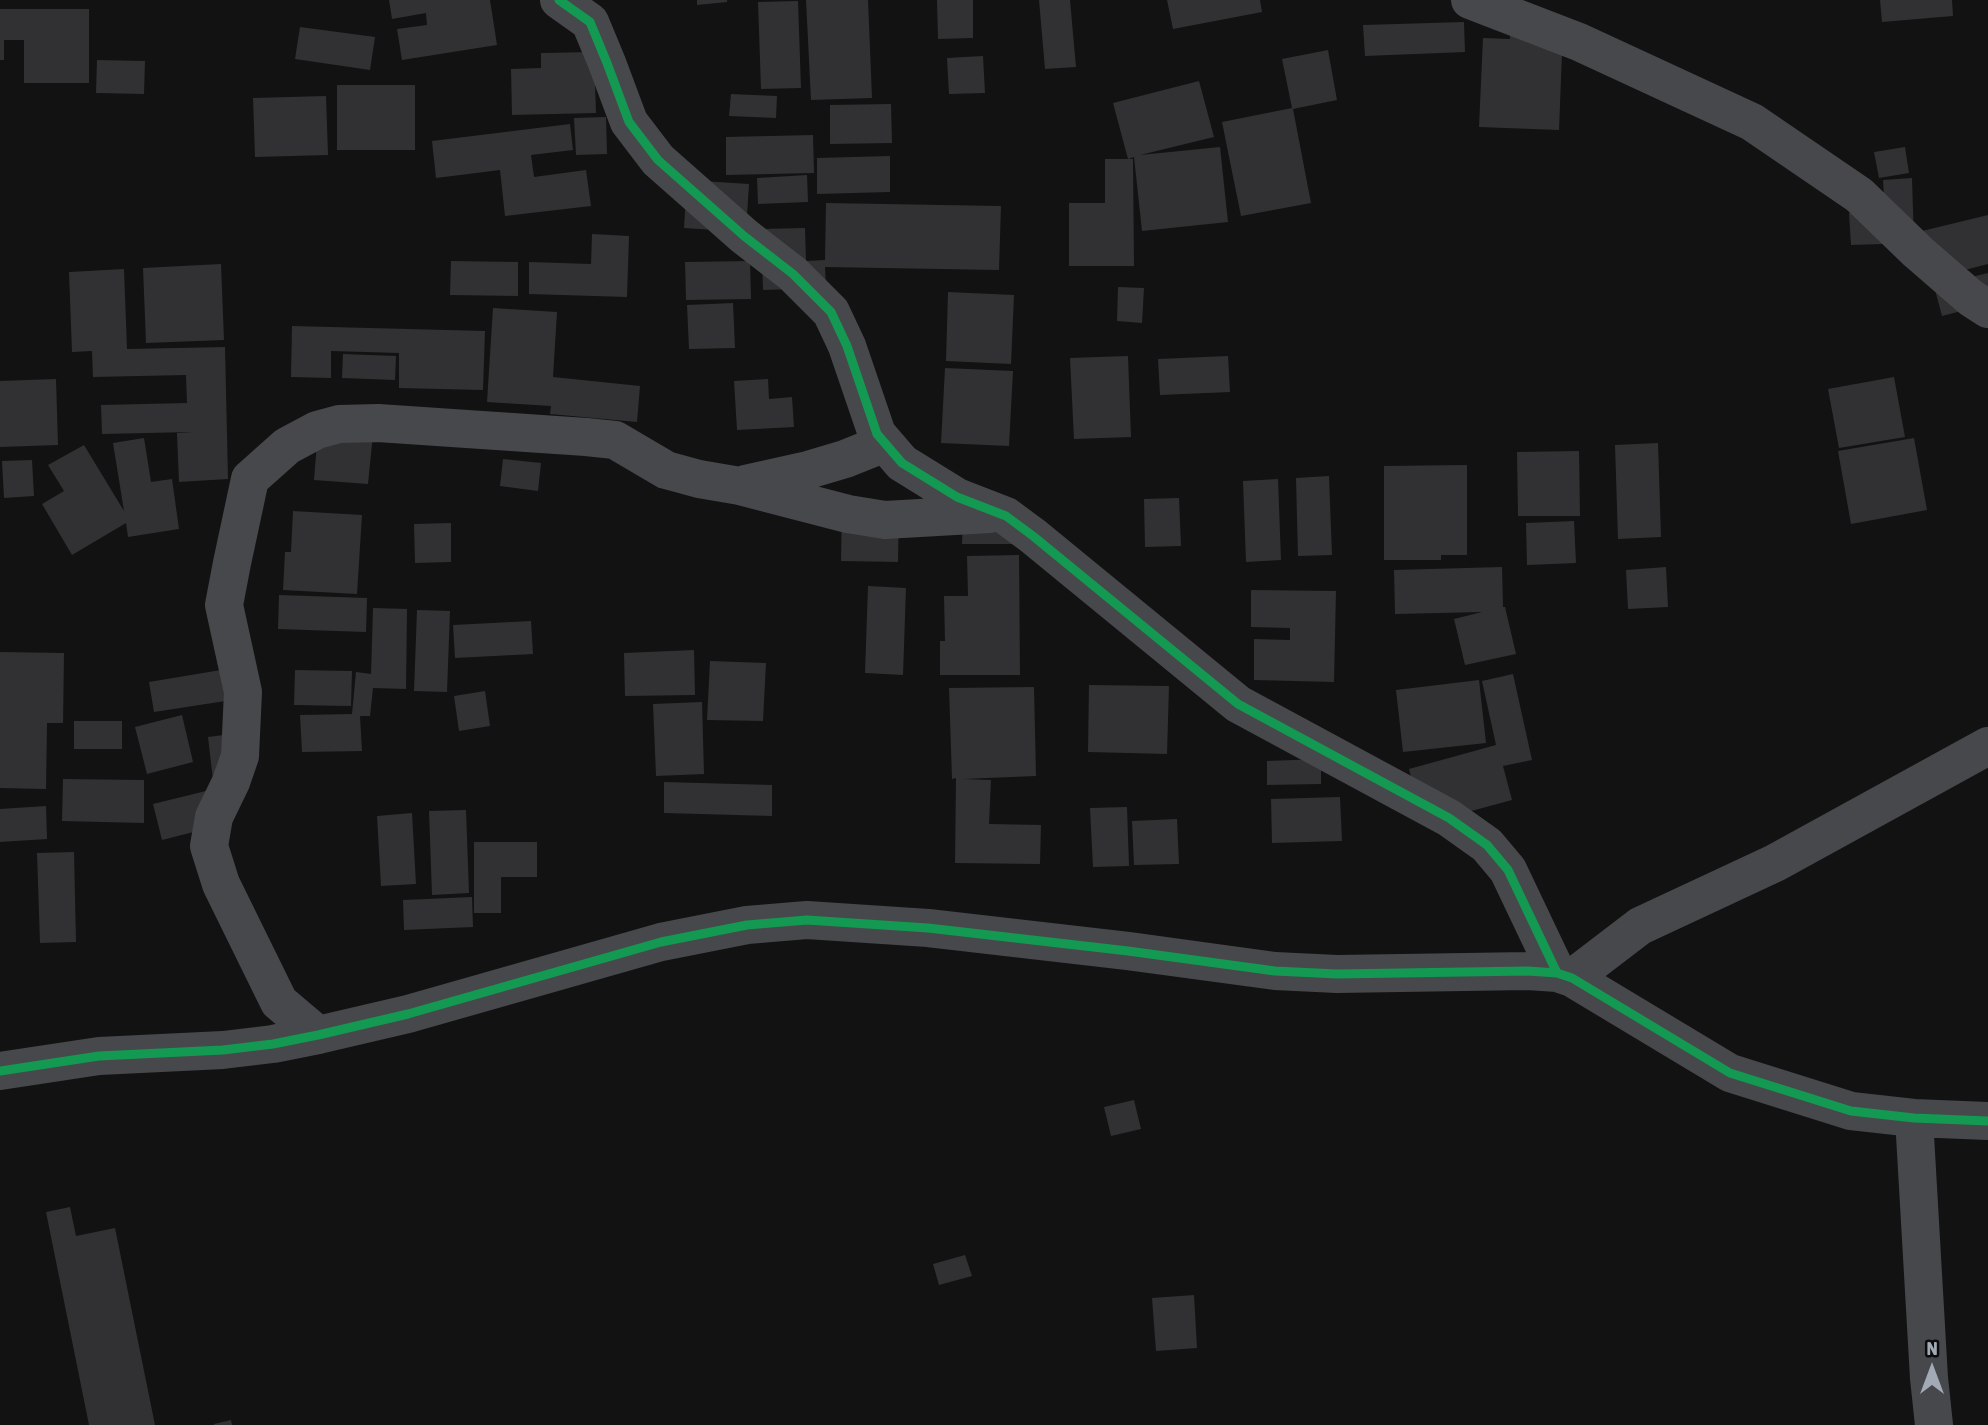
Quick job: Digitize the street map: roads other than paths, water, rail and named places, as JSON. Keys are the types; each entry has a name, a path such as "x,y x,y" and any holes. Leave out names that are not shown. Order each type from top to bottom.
{"street":[{"path":"1470,0 1580,42 1752,122 1859,195 1971,299 1988,309"},
{"path":"579,7 607,63 629,122 658,160 744,236 793,274 831,312 847,346 877,434 902,463 957,497 1006,516 1238,704 1449,818 1487,845 1508,870 1564,975"},
{"path":"318,1035 279,1002 220,884 209,846 214,817 240,756 243,692 224,605 250,479 287,446 317,430 339,424 378,423 615,440 666,470 848,514 886,520 998,513"},
{"path":"740,486 833,463 885,443"},
{"path":"1564,975 1640,926 1775,863 1988,746"},
{"path":"0,1070 99,1056 223,1050 272,1044 421,1010 661,942 747,925 807,920 928,928 1276,971 1337,975 1528,971 1564,975 1730,1073 1851,1111 1914,1118 1988,1121"},
{"path":"272,1044 279,1002"},
{"path":"1914,1118 1934,1425"}]}
